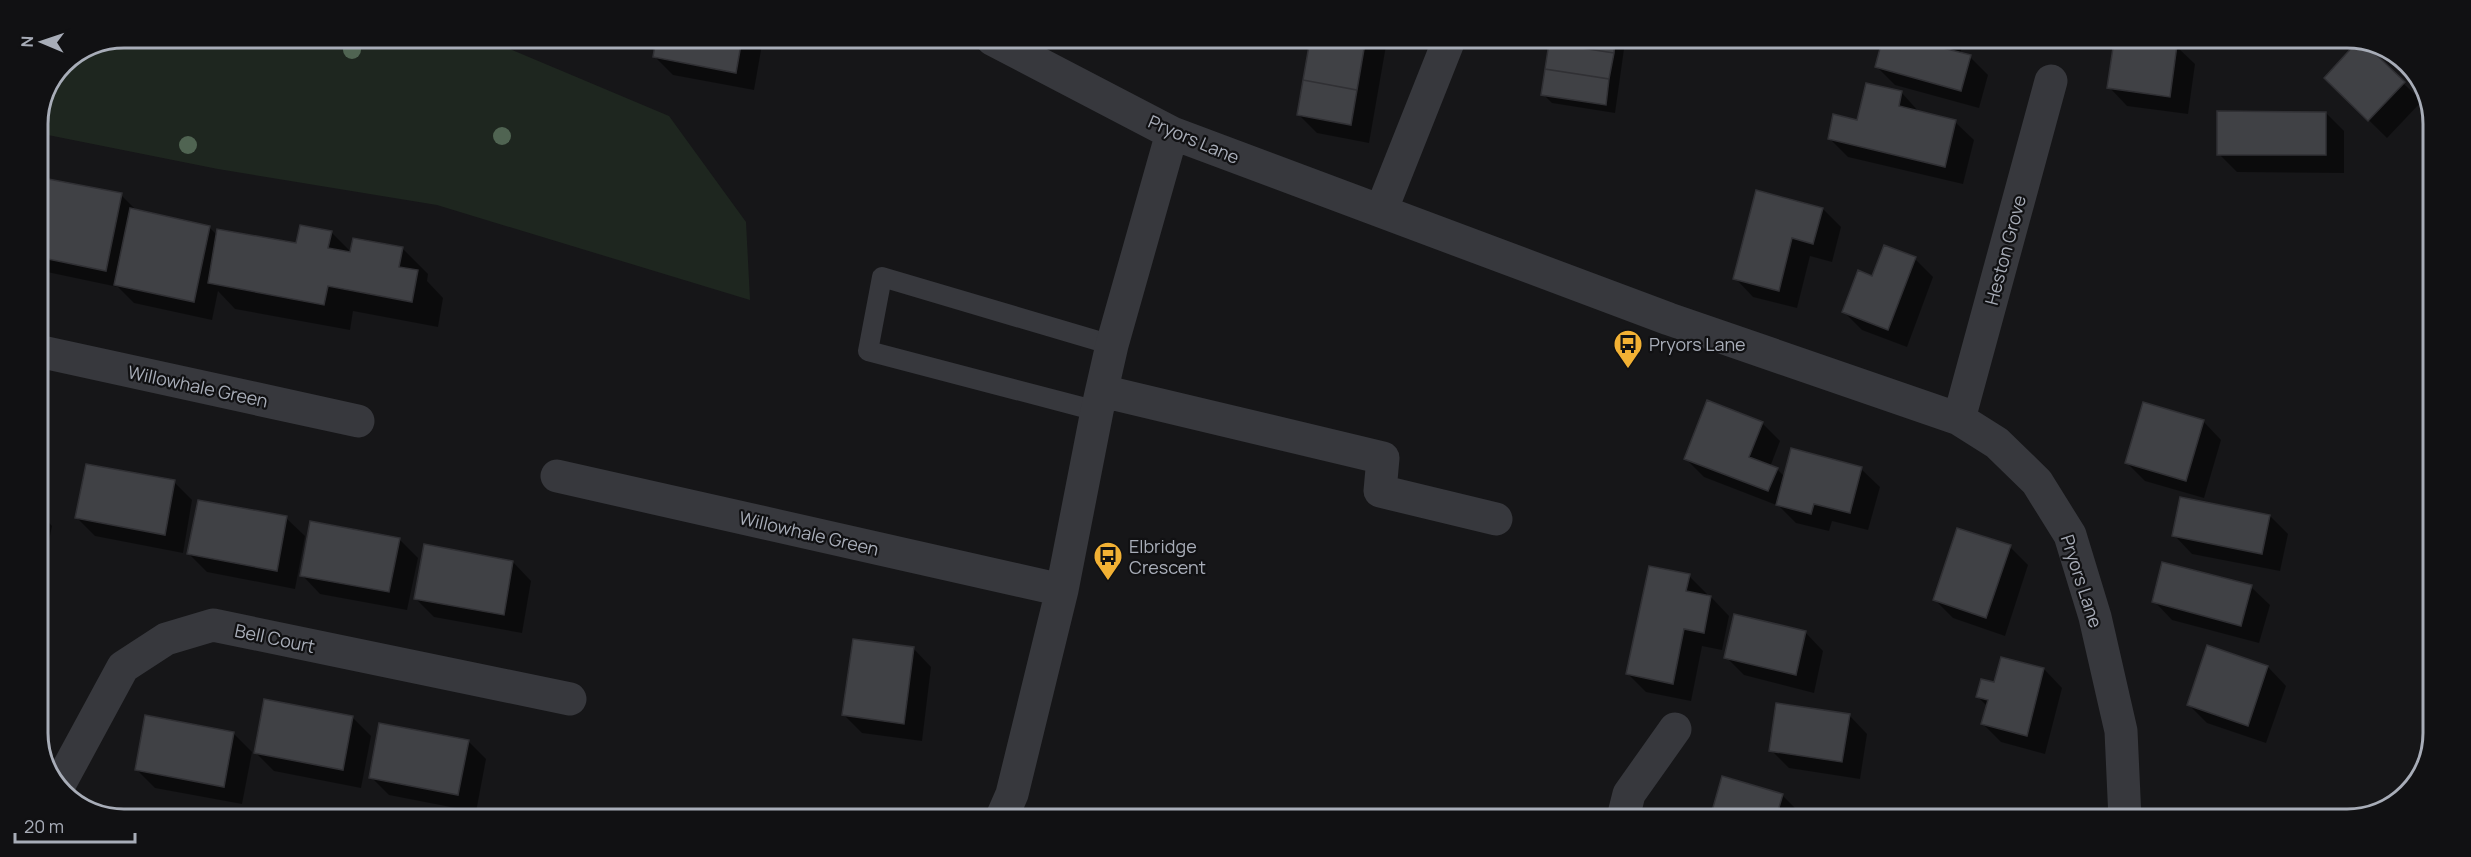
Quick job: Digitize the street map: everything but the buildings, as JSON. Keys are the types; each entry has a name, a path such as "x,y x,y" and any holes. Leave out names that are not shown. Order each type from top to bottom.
{"street":[{"name":"Pryors Lane","path":"1009,48 1172,133 1669,319 1959,419 1996,443 2037,482 2070,535 2096,617 2121,731 2125,809"},
{"path":"1381,211 1446,48"},
{"name":"Heston Grove","path":"1959,419 2051,81"},
{"path":"1005,809 1012,794 1062,590 1112,345 1172,133"},
{"name":"Willowhale Green","path":"48,353 358,421"},
{"path":"1099,401 1383,458 1380,490 1496,519"},
{"name":"Willowhale Green","path":"557,476 1062,590"},
{"name":"Bell Court","path":"63,778 123,667 166,639 213,625 570,699"},
{"path":"1625,809 1629,794 1675,729"}],"lane":[{"path":"1099,401 868,351 882,277 1112,345"}],"shaded area":[{"path":"508,48 669,116 746,222 750,300 437,205 218,169 48,135 49,109 61,82 68,72 72,72 72,68 95,54 109,49"}],"place":[{"name":"Pryors Lane","path":"1628,370"},
{"name":"Elbridge Crescent","path":"1108,582"}]}
